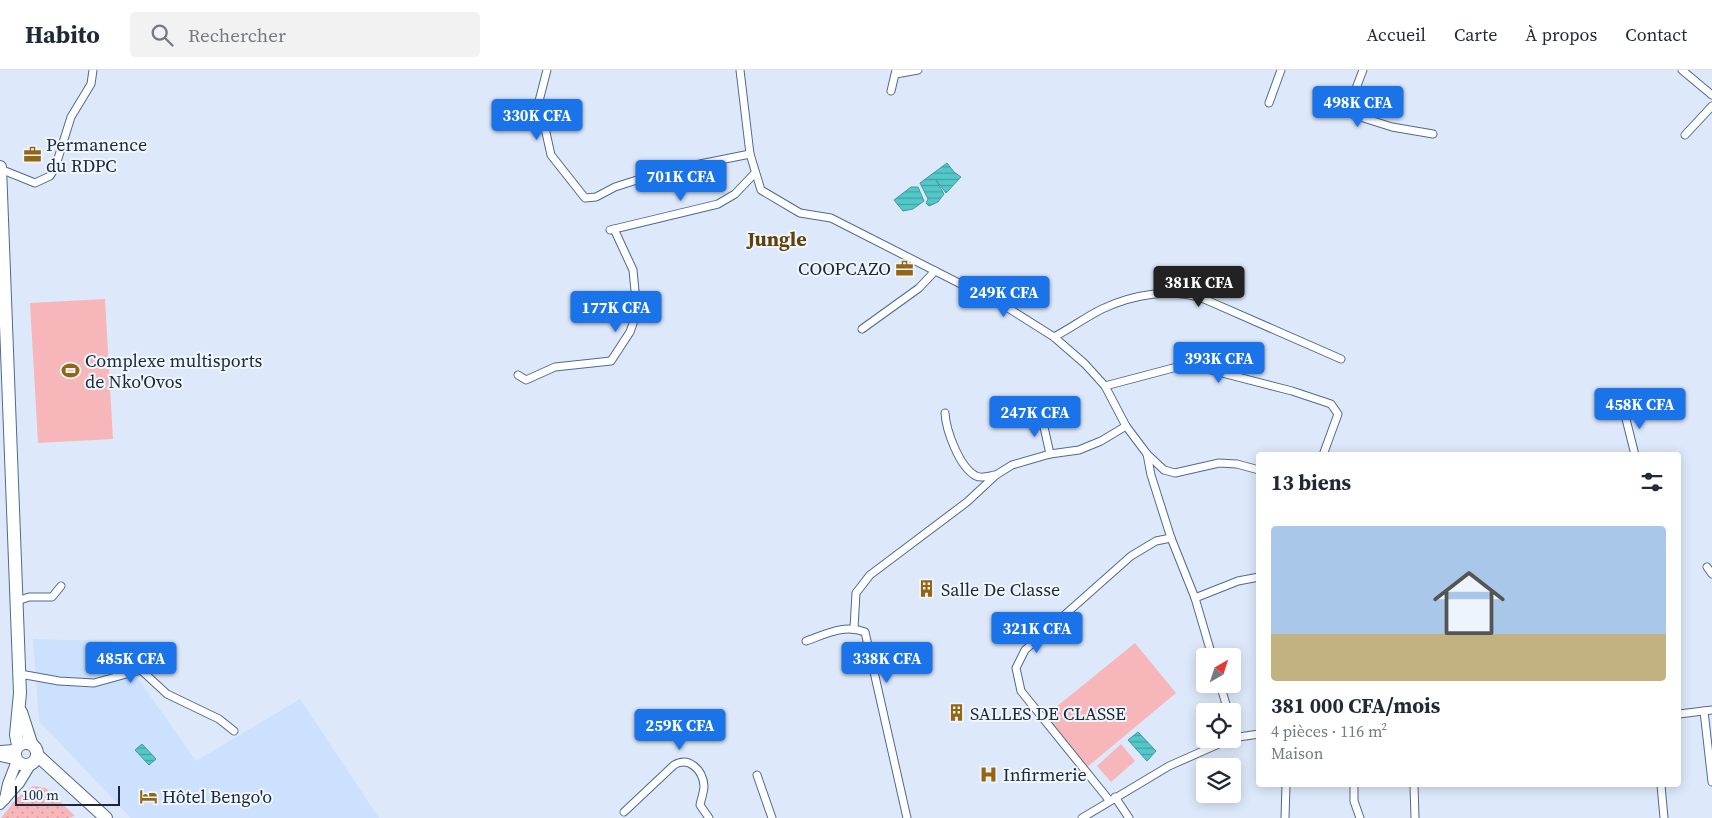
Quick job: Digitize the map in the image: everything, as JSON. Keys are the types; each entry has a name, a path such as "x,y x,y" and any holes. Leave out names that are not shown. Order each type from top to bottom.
{"highway":[{"path":"0,169 20,709 24,755 67,780 106,818"}],"street":[{"path":"0,169 36,183 50,176 55,168 75,108 91,84 93,70"},
{"path":"547,70 539,101 551,155 584,198 596,198 615,187 665,171 750,154"},
{"path":"740,70 750,154 754,174 761,190 773,199 800,213 831,218 1008,308 1054,337 1085,364 1105,386 1126,426 1147,454 1164,470 1175,473 1219,464 1237,464 1256,469"},
{"path":"891,92 896,72 918,70"},
{"path":"1269,103 1281,70"},
{"path":"1363,70 1350,104 1354,115 1392,126 1433,134"},
{"path":"1682,70 1712,95"},
{"path":"1685,135 1712,106"},
{"path":"518,375 526,380 555,367 611,361 630,332 638,312 633,270 612,230 718,204 735,194 754,174"},
{"path":"862,329 919,288 935,271"},
{"path":"1054,337 1102,309 1154,293 1185,293 1204,298 1341,359"},
{"path":"1105,386 1177,368 1199,367 1292,391 1331,404 1336,409 1338,414 1324,452"},
{"path":"1624,411 1634,452"},
{"path":"945,413 946,429 965,466 975,475 981,477 996,475"},
{"path":"1042,418 1050,454"},
{"path":"854,628 856,593 870,575 967,502 996,475 1012,465 1050,454 1086,447 1101,441 1126,426"},
{"path":"1147,454 1151,475 1171,538 1195,598 1210,648"},
{"path":"1130,818 1021,691 1016,668 1025,650 1131,556 1156,541 1171,538"},
{"path":"1707,567 1712,574"},
{"path":"1195,598 1238,581 1256,578"},
{"path":"17,602 29,597 52,597 61,586"},
{"path":"806,641 842,629 854,628 864,632 907,818"},
{"path":"20,674 58,681 94,683 141,670 167,694 219,719 234,731"},
{"path":"1681,714 1712,710"},
{"path":"1704,711 1712,782"},
{"path":"1241,737 1256,734"},
{"path":"1082,818 1169,766 1210,748"},
{"path":"0,751 24,755"},
{"path":"0,756 24,755"},
{"path":"2,802 8,784 24,755"},
{"path":"624,812 674,765 680,762 687,762 696,766 701,776 704,786 700,805 709,818"},
{"path":"757,775 772,818"},
{"path":"1286,787 1286,818"},
{"path":"1354,787 1354,801 1360,818"},
{"path":"1414,787 1415,818"},
{"path":"1661,787 1664,818"}],"shaded area":[{"path":"947,163 961,177 946,193 936,180 944,194 938,202 929,206 926,203 928,199 920,183"},
{"path":"911,187 918,187 924,201 913,209 903,211 894,200"},
{"name":"Complexe multisports de Nko'Ovos","path":"105,299 113,439 38,443 30,303"},
{"path":"33,639 112,641 196,761 300,699 379,818 131,818 39,721"},
{"path":"1135,643 1176,693 1086,768 1045,716"},
{"path":"1138,732 1156,751 1147,761 1128,740"},
{"path":"142,744 156,759 149,765 135,750"},
{"path":"1121,744 1135,761 1111,782 1097,766"},
{"path":"33,786 46,788 75,816 68,818 1,818 17,798"}],"place":[{"name":"Permanence du RDPC","path":"32,154"},
{"name":"COOPCAZO","path":"905,268"},
{"name":"Complexe multisports de Nko'Ovos","path":"71,370"},
{"name":"Salle De Classe","path":"927,589"},
{"name":"SALLES DE CLASSE","path":"956,713"},
{"name":"Infirmerie","path":"989,774"},
{"name":"Hôtel Bengo'o","path":"148,796"}],"district":[{"name":"Jungle","path":"777,239"}]}
